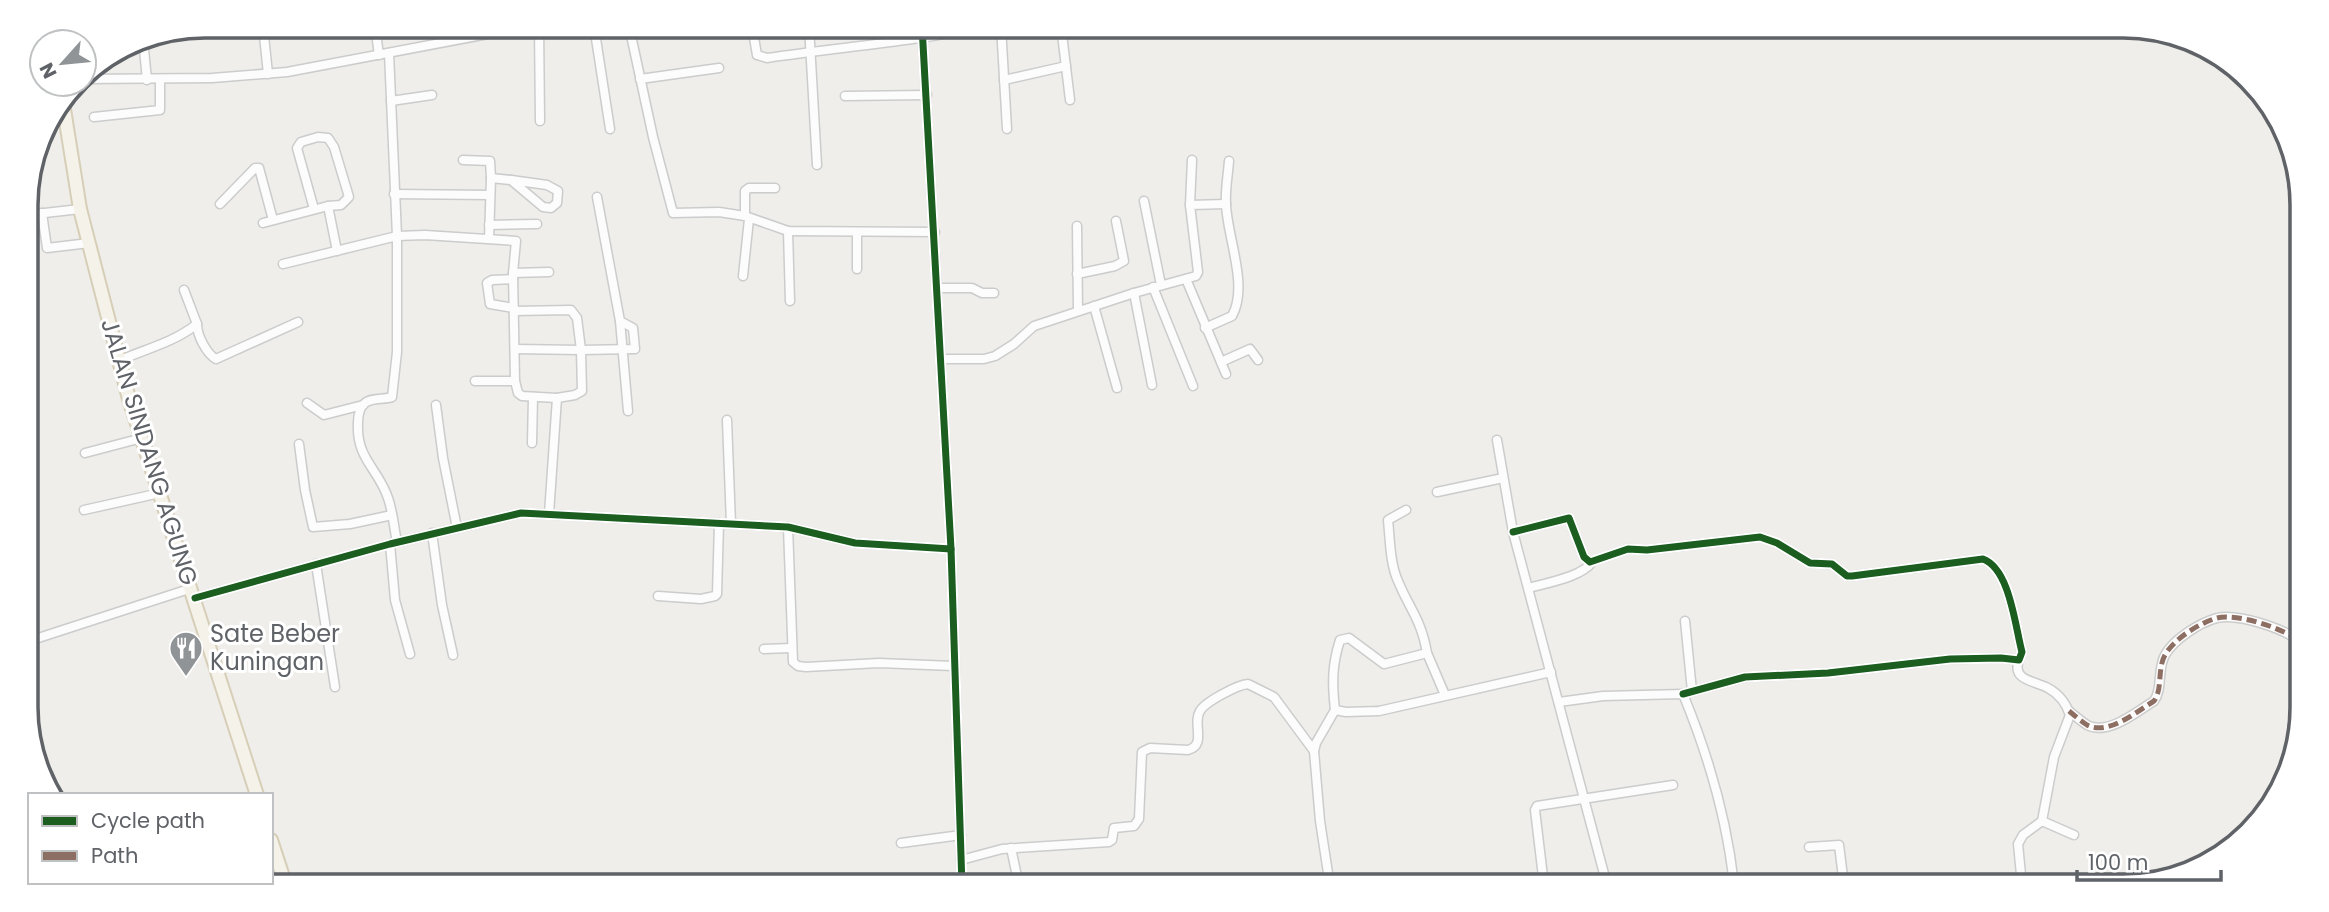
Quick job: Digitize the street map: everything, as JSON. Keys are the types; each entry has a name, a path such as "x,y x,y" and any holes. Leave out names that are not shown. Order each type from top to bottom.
{"main road":[{"name":"JALAN SINDANG AGUNG","path":"64,117 80,209 118,361 256,793"},
{"path":"273,846 282,874"}],"street":[{"path":"264,39 268,74"},
{"path":"376,39 379,55"},
{"path":"98,79 268,74 462,39"},
{"path":"539,39 540,121"},
{"path":"596,39 610,129"},
{"path":"632,39 673,213 719,212 747,217 788,231 935,232"},
{"path":"753,39 754,49 761,58 923,39 951,549 962,874"},
{"path":"810,39 817,165"},
{"path":"1002,39 1007,129"},
{"path":"1063,39 1070,100"},
{"path":"144,51 147,79"},
{"path":"307,402 324,415 393,395 397,352 397,236 389,53"},
{"path":"1004,80 1066,66"},
{"path":"640,79 719,68"},
{"path":"94,117 160,110 160,79"},
{"path":"391,101 432,95"},
{"path":"845,96 927,95"},
{"path":"262,222 341,205 349,197 331,142 323,136 301,142 296,148 314,209"},
{"path":"463,160 490,161 489,239"},
{"path":"942,359 984,359 995,356 1034,326 1196,276 1198,272 1190,205 1192,160"},
{"path":"1205,328 1232,317 1235,309 1236,264 1226,204 1229,161"},
{"path":"220,204 259,168 273,220"},
{"path":"491,178 511,180 547,184 558,191 557,202 551,208 543,207 511,180"},
{"path":"743,276 747,217 745,191 749,188 775,188"},
{"path":"394,194 489,195"},
{"path":"597,197 620,321 628,411"},
{"path":"1144,201 1157,286 1193,386"},
{"path":"1190,205 1226,204"},
{"path":"328,206 337,251"},
{"path":"39,213 80,209"},
{"path":"42,213 47,248 89,243"},
{"path":"1077,274 1115,266 1124,261 1116,221"},
{"path":"489,226 537,224"},
{"path":"517,225 513,276 514,310 515,349 515,381 522,396 557,398 582,391 577,318 571,310 514,310 493,306 488,301 489,281 513,276 550,272"},
{"path":"1077,226 1078,311"},
{"path":"788,231 790,301"},
{"path":"857,269 858,232"},
{"path":"283,264 397,236 516,241"},
{"path":"1186,279 1226,374"},
{"path":"938,288 972,288 982,293 994,293"},
{"path":"184,290 197,324 197,333 216,359 298,322"},
{"path":"1135,293 1152,384"},
{"path":"1094,306 1117,388"},
{"path":"515,349 639,349 633,328 620,321"},
{"path":"118,361 165,344 190,331 197,324"},
{"path":"1221,362 1250,349 1258,360"},
{"path":"475,382 515,381"},
{"path":"531,443 533,397"},
{"path":"549,514 557,398"},
{"path":"363,405 358,419 359,448 382,485 392,515 395,600 410,654"},
{"path":"436,405 457,528"},
{"path":"727,420 731,524"},
{"path":"85,453 142,438"},
{"path":"1497,440 1513,532 1603,873"},
{"path":"299,444 313,527 350,524 392,515"},
{"path":"1437,492 1503,478"},
{"path":"84,510 160,493"},
{"path":"1406,510 1388,520 1394,567 1398,582 1423,629 1427,653 1445,695"},
{"path":"38,638 193,593 510,515 549,514 788,527 855,543 951,549"},
{"path":"1513,532 1569,518 1584,557 1588,562 1592,562"},
{"path":"658,596 706,599 717,594 719,523"},
{"path":"788,527 793,662 798,666 879,663 953,666"},
{"path":"432,533 442,605 453,655"},
{"path":"1529,588 1564,578 1588,567 1592,562 1628,549 1647,550 1754,537 1777,543 1810,564 1837,566 1847,576 1983,559 1991,562 2002,578 2022,652 2017,666 2019,674 2058,695 2069,711 2089,726 2105,727 2154,701 2161,663 2168,650 2187,634 2216,618 2248,620 2290,635"},
{"path":"316,564 335,687"},
{"path":"1685,621 1687,693 1718,795 1730,847 1733,873"},
{"path":"1328,873 1314,751 1335,710 1332,680 1340,639 1349,638 1384,664 1427,653"},
{"path":"764,649 791,648"},
{"path":"1559,702 1604,696 1687,693 1745,677 1828,673 1951,659 2019,660"},
{"path":"1335,710 1379,711 1551,672"},
{"path":"961,860 1011,848 1109,842 1112,840 1114,828 1136,824 1139,819 1142,752 1150,748 1195,748 1198,744 1197,717 1202,708 1242,685 1254,686 1275,697 1314,751"},
{"path":"2021,873 2018,844 2023,835 2042,821 2054,757 2070,719 2069,711"},
{"path":"1543,873 1535,808 1540,804 1673,785"},
{"path":"2042,821 2074,835"},
{"path":"901,844 961,835"},
{"path":"1809,847 1839,845 1842,873"},
{"path":"1011,848 1016,874"}],"marked path":[{"path":"2069,711 2087,725 2104,727 2113,725 2154,701 2161,666 2169,649 2188,632 2217,618 2249,620 2290,635"}],"cycle path":[{"path":"923,39 951,549 962,874"},
{"path":"195,598 390,544 521,513 788,527 855,543 951,549"},
{"path":"1513,532 1569,518 1584,557 1590,562 1628,549 1647,550 1760,537 1777,543 1810,563 1832,564 1847,576 1983,559 1992,565 2005,586 2022,652 2019,660 1950,659 1828,673 1745,677 1683,694"}],"place":[{"name":"Sate Beber Kuningan","path":"186,678"}]}
